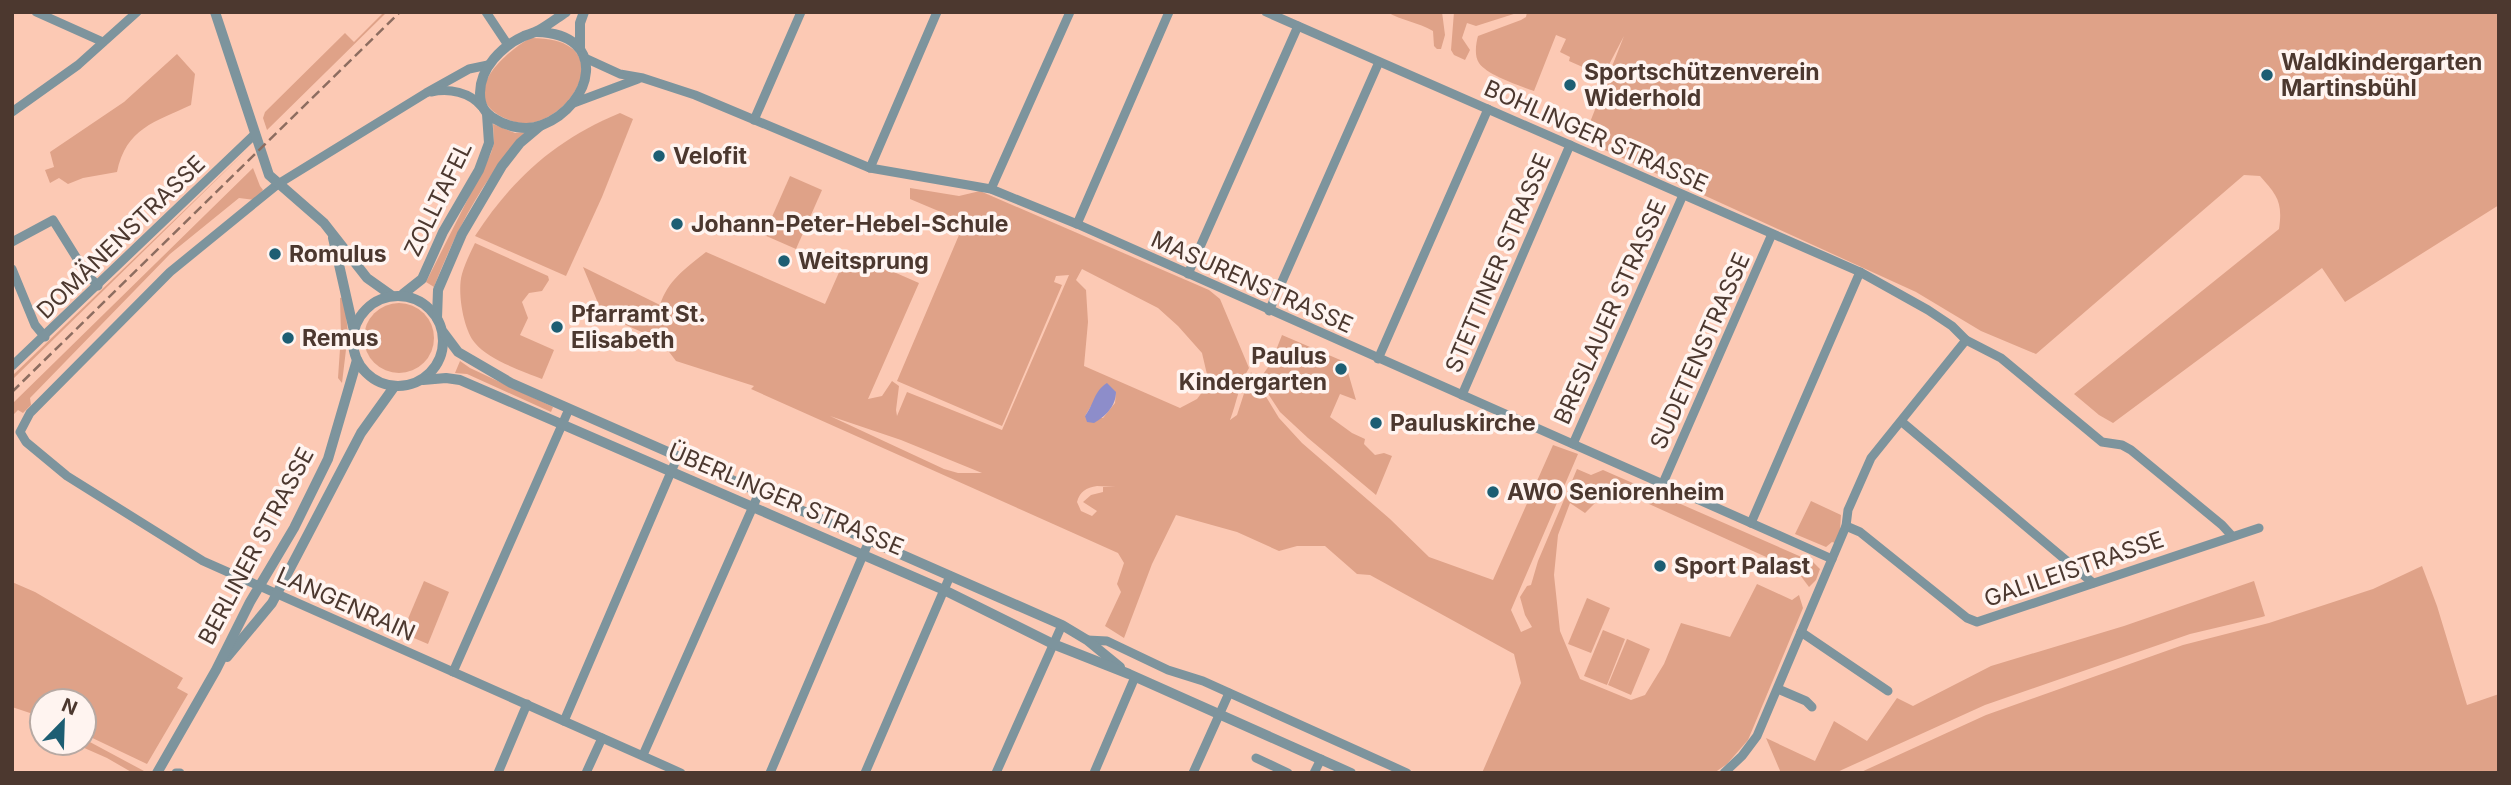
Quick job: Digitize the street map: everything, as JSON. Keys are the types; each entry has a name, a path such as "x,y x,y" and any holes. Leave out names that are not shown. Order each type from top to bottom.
{"street":[{"path":"36,12 103,42"},
{"path":"12,112 78,65 137,12"},
{"path":"215,12 269,175 324,223 333,238 367,278 397,295 422,302 437,318 443,332 443,346 440,359 423,380 409,386 394,387 372,378 357,360 354,331 333,238"},
{"path":"486,12 508,45"},
{"path":"485,111 481,89 482,76 488,65 508,45 537,32 566,12"},
{"path":"580,47 580,23 584,12"},
{"path":"754,120 801,12"},
{"path":"870,168 937,12"},
{"path":"991,189 1070,12"},
{"path":"1077,224 1169,12"},
{"name":"BOHLINGER STRASSE","path":"1266,12 1860,272 1952,326 1966,340 2001,358 2102,442 2122,445 2131,450 2232,536"},
{"path":"1188,274 1298,26"},
{"path":"426,93 439,90 476,100 485,111 512,127 539,126 558,117 571,104 586,75 585,58 580,47 571,39 562,35 537,32"},
{"name":"MASURENSTRASSE","path":"585,58 620,74 643,78 695,95 870,168 991,189 1077,224 1832,559"},
{"path":"1269,311 1379,62"},
{"path":"278,184 426,93 469,69 488,65"},
{"path":"571,104 625,82 643,78"},
{"path":"1378,359 1488,110"},
{"name":"ZOLLTAFEL","path":"397,295 422,279 443,232 479,170 489,143 485,111"},
{"name":"ZOLLTAFEL","path":"437,318 438,290 454,248 502,166 520,143 539,126"},
{"name":"DOMÄNENSTRASSE","path":"12,366 255,134"},
{"name":"STETTINER STRASSE","path":"1462,395 1570,145"},
{"name":"LANGENRAIN","path":"278,184 170,272 30,412 20,432 26,442 87,490 203,561 681,773"},
{"name":"BRESLAUER STRASSE","path":"1573,444 1683,195"},
{"path":"12,242 53,220 86,273 98,286"},
{"name":"SUDETENSTRASSE","path":"1663,483 1772,234"},
{"path":"12,269 35,325 45,337"},
{"path":"1751,523 1860,272"},
{"path":"354,331 361,316 372,305 397,295"},
{"name":"ÜBERLINGER STRASSE","path":"443,332 458,352 511,383 1062,625 1087,640 1132,676"},
{"path":"1724,773 1742,757 1757,736 1846,526 1848,510 1871,458 1966,340"},
{"name":"BERLINER STRASSE","path":"216,670 294,528 328,459 357,360"},
{"name":"ÜBERLINGER STRASSE","path":"423,380 460,380 944,590 1054,644 1351,773"},
{"name":"BERLINER STRASSE","path":"216,670 267,611 361,433 394,387"},
{"path":"453,672 569,409"},
{"path":"1902,422 2094,583"},
{"path":"564,721 677,458"},
{"path":"643,755 759,493"},
{"name":"GALILEISTRASSE","path":"1846,526 1860,532 1967,618 1977,622 2259,528"},
{"path":"770,773 869,541"},
{"path":"864,773 950,576"},
{"path":"996,773 1062,625"},
{"path":"1801,632 1888,691"},
{"name":"ÜBERLINGER STRASSE","path":"1087,640 1107,641 1407,773"},
{"path":"157,773 216,670"},
{"path":"1094,773 1132,676"},
{"path":"1778,690 1812,706"},
{"path":"1193,773 1229,693"},
{"path":"498,773 527,705"},
{"path":"586,773 602,738"},
{"path":"1256,758 1288,773"},
{"path":"1314,773 1321,759"}],"shaded area":[{"path":"387,12 267,130 263,118 265,112 345,33 354,42"},
{"path":"1387,12 1442,12 1445,35 1441,49 1434,46 1433,31"},
{"path":"1454,12 1520,12 1476,26 1467,23 1462,38 1470,50 1465,60 1454,55 1451,50"},
{"path":"1527,12 2499,12 2499,205 2345,302 2322,268 2113,423 2074,394 2279,229 2280,212 2277,199 2260,176 2244,175 2036,354 1981,331 1916,292 1583,140 1624,36 1603,76 1569,61 1570,57 1560,52 1566,39 1556,35 1534,91 1489,72 1479,63 1476,53 1478,36 1521,20 1526,17"},
{"path":"530,38 560,42 577,53 582,69 578,86 566,102 550,115 532,123 512,121 495,112 486,102 484,91 487,79 495,67"},
{"path":"177,54 195,74 191,105 154,122 135,136 121,157 117,172 83,178 68,184 59,178 50,183 45,170 54,167 50,152 124,102"},
{"path":"620,113 633,119 602,197 566,276 475,236 505,196 537,163 575,135"},
{"path":"493,124 515,133 526,132 497,167 472,205 434,287 426,282 491,153 494,143"},
{"path":"247,150 12,380 12,376"},
{"path":"253,168 263,190 255,200 239,198 170,254 30,398 31,405 23,413 18,410 12,416 12,404"},
{"path":"790,176 822,190 796,249 764,235"},
{"path":"910,188 959,196 980,191 1209,290 1220,299 1249,368 1230,420 1237,415 1251,372 1279,418 1302,443 1390,519 1429,557 1493,580 1553,445 1578,454 1511,610 1521,632 1532,627 1520,597 1527,586 1531,585 1538,561 1577,469 1591,475 1603,470 1813,562 1820,569 1816,580 1809,587 1797,571 1607,485 1600,498 1585,513 1570,503 1558,535 1554,575 1560,631 1580,679 1631,700 1645,695 1664,664 1681,623 1730,637 1757,584 1792,600 1799,595 1803,608 1748,740 1727,764 1714,773 1482,773 1521,683 1514,654 1370,575 1357,574 1325,546 1297,546 1279,551 1237,532 1176,515 1152,564 1124,638 1105,626 1121,592 1117,584 1124,563 1118,553 751,389 754,386 676,361 660,340 603,315 583,267 660,305 673,281 706,252 825,304 848,252 919,283 868,399 882,396 892,381 899,386 897,416 907,392 1002,430 1069,275 1056,276 1054,282 1062,285 1002,426 897,381 959,235 955,218 910,199","holes":["1082,269 1158,308 1178,326 1202,353 1209,383 1197,399 1180,408 1084,366 1088,322 1086,290 1076,280","1116,392 1115,403 1103,418 1085,416 1091,406","830,416 901,440 982,473 958,473","1097,486 1116,487 1103,487 1103,492 1091,495 1083,502 1097,511 1092,516 1081,511 1077,502 1087,489"]},
{"path":"475,243 548,276 549,280 542,291 529,293 522,302 528,318 520,335 554,350 542,379 497,360 475,343 467,329 460,290 462,274"},
{"path":"1204,262 1271,291 1269,295 1203,266"},
{"path":"344,297 348,333 342,383 338,378 340,298"},
{"path":"399,303 424,313 434,338 424,363 399,373 374,363 364,338 374,313"},
{"path":"1282,335 1345,362 1356,400 1340,394 1330,417 1365,439 1364,444 1375,455 1384,453 1392,456 1376,495 1280,412 1259,380 1271,363"},
{"path":"460,361 553,407 551,412 467,374 455,373"},
{"path":"1811,501 1841,515 1840,532 1835,543 1832,542 1826,547 1795,534"},
{"path":"2422,566 2467,705 2499,694 2499,773 1859,773 1986,715 2183,645 2269,623 2373,589"},
{"path":"424,581 449,592 428,644 402,633"},
{"path":"2254,581 2265,616 2190,634 1985,705 1835,773 1781,773 1766,738 1815,761 1834,721 1867,741 1897,698 1913,706 1991,666 2124,626"},
{"path":"12,582 35,592 183,678 177,688 188,694 147,764 98,741 98,687 28,687 28,712 12,707"},
{"path":"1587,598 1610,608 1591,653 1568,644"},
{"path":"1603,630 1625,639 1607,685 1584,676"},
{"path":"1627,639 1650,649 1631,695 1608,685"},
{"path":"98,746 144,771 133,773 98,754"}],"water":[{"path":"1107,383 1116,392 1112,406 1098,421 1087,422 1085,416 1097,394"}],"railway":[{"path":"12,392 400,12"}],"place":[{"name":"Waldkindergarten Martinsbühl","path":"2267,75"},
{"name":"Sportschützenverein Widerhold","path":"1570,85"},
{"name":"Velofit","path":"659,156"},
{"name":"Johann-Peter-Hebel-Schule","path":"677,224"},
{"name":"Romulus","path":"275,254"},
{"name":"Weitsprung","path":"784,261"},
{"name":"Pfarramt St. Elisabeth","path":"557,327"},
{"name":"Remus","path":"288,338"},
{"name":"Paulus Kindergarten","path":"1341,369"},
{"name":"Pauluskirche","path":"1376,423"},
{"name":"AWO Seniorenheim","path":"1493,492"},
{"name":"Sport Palast","path":"1660,566"}]}
